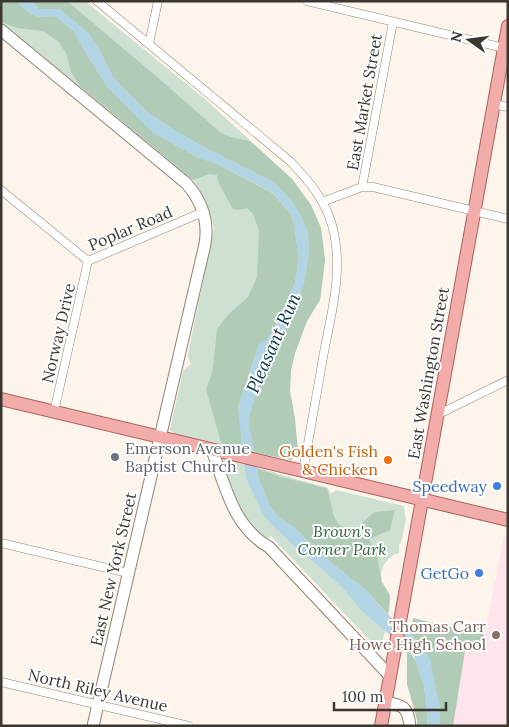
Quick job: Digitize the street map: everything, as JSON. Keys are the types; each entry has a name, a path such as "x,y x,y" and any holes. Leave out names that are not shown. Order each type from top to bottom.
{"main road":[{"name":"East Washington Street","path":"381,726 508,26"},
{"name":"East New York Street","path":"1,30 186,183 193,191 203,212 207,228 206,244 93,726"},
{"path":"1,399 508,520"},
{"path":"212,450 227,493 244,525 258,541 269,547 390,676"},
{"path":"386,702 397,704 408,711 410,726"}],"street":[{"path":"97,1 291,162 305,177 322,202 336,241 337,276 303,472"},
{"path":"148,44 158,1"},
{"path":"308,1 504,48"},
{"name":"East Market Street","path":"362,187 393,22"},
{"path":"493,104 508,107"},
{"path":"322,202 362,187 376,188 508,219"},
{"name":"Poplar Road","path":"1,190 88,261 203,212"},
{"name":"Norway Drive","path":"54,412 88,261"},
{"path":"437,415 508,380"},
{"path":"1,543 128,573"},
{"name":"North Riley Avenue","path":"1,682 189,726"}],"shaded area":[{"name":"Thomas Carr Howe High School","path":"504,536 508,537 508,726 453,726 466,645 482,647"}],"green space":[{"path":"1,1 85,1 206,100 292,179 311,205 321,228 325,260 320,300 307,321 291,370 290,391 298,452 291,460 176,434 170,430 183,371 191,364 188,353 214,229 208,209 193,180 1,22"},
{"path":"1,1 17,1 33,15 42,17 55,16 74,31 108,88 164,139 272,193 292,215 299,257 295,283 267,340 259,344 238,407 242,449 222,445 206,390 213,369 217,329 229,314 248,297 257,277 259,231 253,214 247,208 233,209 218,182 217,175 209,174 193,180 80,86 71,72 66,53 59,42 43,31 17,28 1,22"},
{"path":"33,1 67,1 221,133 250,141 292,179 311,205 321,228 325,260 320,300 307,321 291,370 290,391 298,452 291,460 253,452 250,413 256,393 294,311 304,283 309,253 308,233 301,216 293,203 275,183 200,145 146,111 113,77 89,34 60,9 38,9"},
{"name":"Brown's Corner Park","path":"222,460 262,469 328,488 331,494 336,490 404,506 406,520 401,544 399,544 399,553 388,560 381,573 382,583 390,595 388,620 382,644 372,643 271,536 263,542 243,519"},
{"path":"257,468 281,477 327,488 336,520 346,529 355,532 367,535 362,523 374,512 395,510 390,530 369,539 377,555 382,582 390,595 388,614 367,591 328,560 296,529 279,517 269,504 259,479"},
{"path":"413,618 451,627 460,632 464,625 485,626 482,648 466,645 453,726 440,726 440,709 421,644 410,634"},
{"path":"407,650 418,665 424,685 428,726 417,726 407,684"}],"water":[{"name":"Pleasant Run","path":"17,1 33,1 38,9 60,9 89,34 113,77 146,111 200,145 275,183 293,203 301,216 308,233 309,253 304,283 294,311 256,393 250,413 250,429 259,479 269,504 279,517 296,529 328,560 367,591 383,610 421,644 430,659 440,709 440,726 428,726 424,687 414,656 361,610 345,590 270,523 263,514 246,478 238,408 259,344 267,339 278,321 295,283 299,257 292,215 272,192 215,163 199,158 153,133 108,88 74,31 55,16 42,17 33,15"}],"place":[{"name":"Emerson Avenue Baptist Church","path":"115,457"},
{"name":"Golden's Fish & Chicken","path":"388,460"},
{"name":"Speedway","path":"497,486"},
{"name":"GetGo","path":"479,573"},
{"name":"Thomas Carr Howe High School","path":"496,635"}]}
